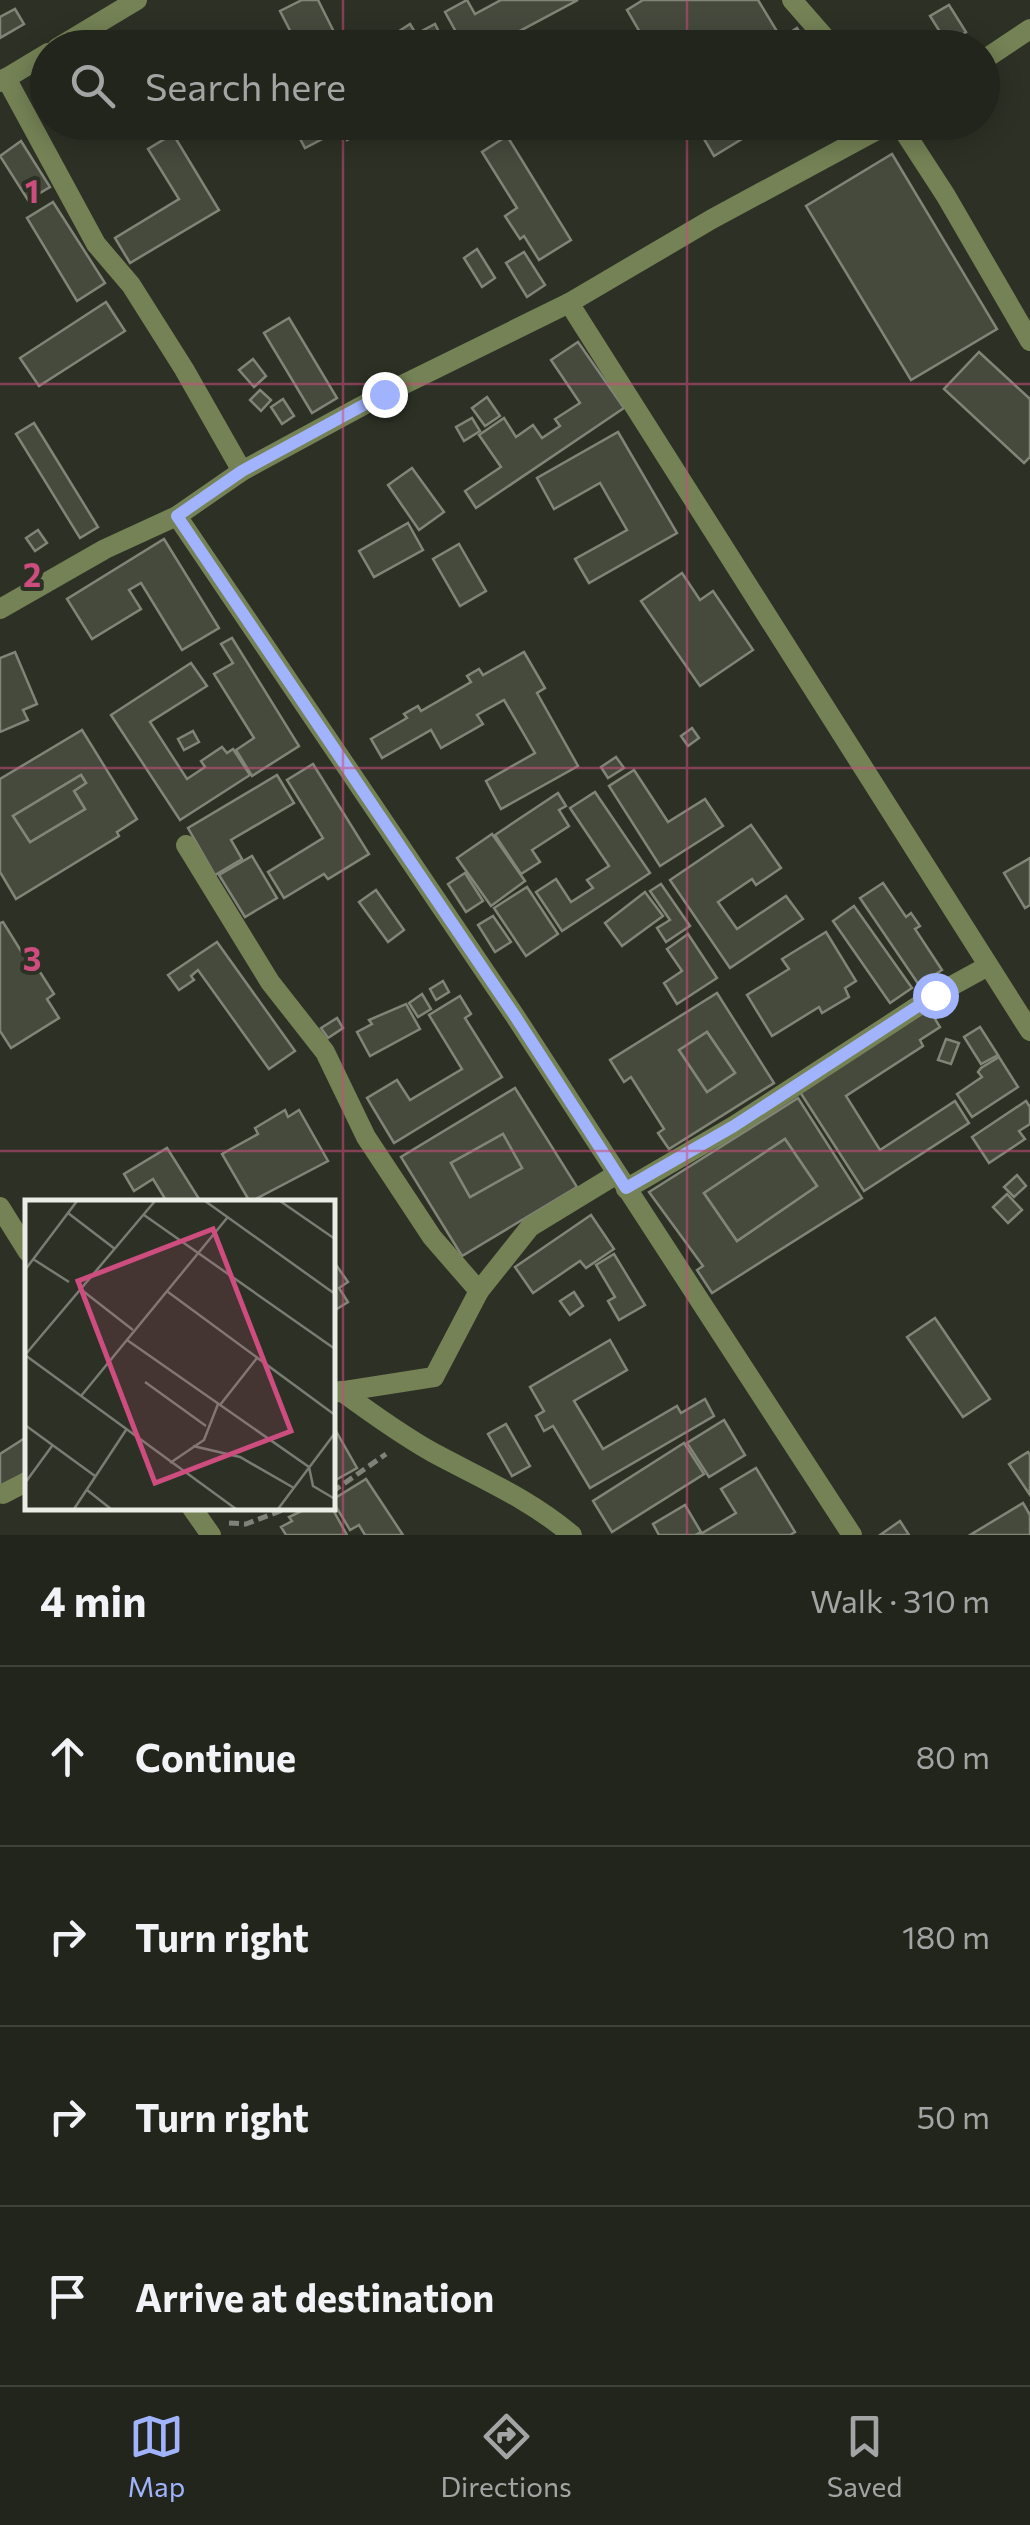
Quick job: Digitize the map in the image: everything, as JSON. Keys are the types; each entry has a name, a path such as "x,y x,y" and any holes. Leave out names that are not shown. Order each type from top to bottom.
{"street":[{"path":"87,30 137,0"},
{"path":"792,0 818,30"},
{"path":"1000,49 1030,29"},
{"path":"30,64 3,80 30,128"},
{"path":"37,140 96,244 131,285 242,471"},
{"path":"0,609 104,548 177,516 242,471 384,394 569,303 712,219 861,140"},
{"path":"907,140 946,196 1030,341"},
{"path":"569,303 1030,1032"},
{"path":"177,516 504,1000 852,1535"},
{"path":"186,845 270,982 325,1052 366,1137 432,1237 479,1291"},
{"path":"337,1392 434,1377 479,1291 530,1227 734,1126 935,995 988,966"},
{"path":"0,1208 25,1247"},
{"path":"337,1392 408,1438 503,1486 572,1535"},
{"path":"3,1494 25,1483"}],"path":[{"path":"335,1490 408,1438"},
{"path":"201,1521 246,1524 283,1510"}],"building":[{"path":"302,0 318,0 333,30 290,30 280,11"},
{"path":"467,0 475,14 501,0 578,0 522,30 455,30 445,12"},
{"path":"643,0 758,0 776,30 639,30 627,10"},
{"path":"949,5 965,30 939,30 930,16"},
{"path":"15,9 24,24 0,38 0,17"},
{"path":"163,140 177,140 219,210 130,263 115,238 179,199 148,149"},
{"path":"301,140 320,140 305,148"},
{"path":"501,140 509,140 571,240 539,260 505,216 517,208 482,152"},
{"path":"705,140 740,140 714,156"},
{"path":"21,141 50,187 28,200 0,156"},
{"path":"892,154 997,329 911,380 806,206"},
{"path":"53,202 105,283 77,301 27,218"},
{"path":"477,249 495,278 482,287 464,258"},
{"path":"524,252 545,285 527,297 506,263"},
{"path":"106,302 125,331 39,386 20,358"},
{"path":"289,318 337,398 312,413 264,333"},
{"path":"578,342 624,408 476,508 465,491 501,467 479,435 504,418 516,437 533,425 542,438 560,426 555,419 580,403 551,360"},
{"path":"979,352 1030,399 1030,457 1024,463 944,389"},
{"path":"253,359 266,376 254,387 239,370"},
{"path":"260,390 271,400 261,411 250,400"},
{"path":"487,397 500,416 485,426 472,408"},
{"path":"283,399 294,416 282,424 271,407"},
{"path":"472,418 480,431 464,441 456,427"},
{"path":"34,423 98,527 80,538 16,434"},
{"path":"618,432 677,533 589,583 575,559 627,530 600,483 554,509 537,478"},
{"path":"412,468 444,512 419,530 388,485"},
{"path":"408,523 423,550 374,577 359,551"},
{"path":"38,530 47,543 35,551 26,538"},
{"path":"164,539 219,628 182,650 141,583 129,590 141,609 92,639 67,599"},
{"path":"459,544 486,591 460,606 433,559"},
{"path":"682,573 700,600 713,591 753,650 700,686 641,601"},
{"path":"232,638 299,746 252,776 236,750 254,738 214,674 233,663 221,644"},
{"path":"15,652 37,704 23,710 28,720 0,732 0,658"},
{"path":"524,652 545,688 537,693 578,766 501,809 486,781 535,753 504,700 477,715 483,724 441,748 431,730 382,758 371,739 407,718 404,714 418,706 421,711 471,682 467,676 479,669 483,675"},
{"path":"191,663 207,686 150,722 187,779 205,767 201,761 222,747 227,753 233,749 250,775 180,820 111,715"},
{"path":"692,728 699,738 688,746 681,736"},
{"path":"82,730 137,819 117,832 119,836 16,899 0,872 0,779","holes":["81,775 86,783 74,791 85,809 30,842 13,816"]},
{"path":"193,731 199,742 184,750 178,739"},
{"path":"616,757 624,768 608,778 601,767"},
{"path":"313,764 369,854 328,879 324,874 284,898 268,872 323,838 287,780"},
{"path":"634,770 668,822 705,799 723,826 660,866 609,786"},
{"path":"81,775 86,783 74,791 85,809 30,842 13,816"},
{"path":"277,775 294,803 231,840 242,859 215,875 188,828"},
{"path":"595,792 650,873 562,931 536,892 556,879 571,902 593,888 587,880 609,866 570,808"},
{"path":"558,793 566,806 559,810 569,826 532,850 540,862 521,874 495,835"},
{"path":"751,825 781,868 756,885 752,879 718,902 737,929 786,896 803,919 730,968 670,880"},
{"path":"492,834 525,881 491,906 457,858"},
{"path":"252,856 277,898 245,917 219,875"},
{"path":"1030,858 1030,905 1025,908 1004,873"},
{"path":"465,873 483,901 466,912 448,884"},
{"path":"883,883 906,917 911,913 920,926 915,929 942,970 919,985 860,898"},
{"path":"661,884 690,926 666,942 657,928 670,920 650,891"},
{"path":"527,887 558,934 526,956 494,908"},
{"path":"376,890 404,930 388,942 359,902"},
{"path":"645,892 663,916 622,946 605,923"},
{"path":"854,906 912,988 890,1003 833,921"},
{"path":"493,916 511,942 495,952 478,925"},
{"path":"3,922 29,964 33,961 54,994 47,999 59,1018 11,1048 0,1031"},
{"path":"826,932 856,981 845,988 849,997 822,1013 819,1007 772,1036 747,995 789,969 782,959"},
{"path":"688,934 717,978 677,1004 664,983 682,971 667,949"},
{"path":"217,942 295,1051 269,1069 198,970 191,976 194,980 179,990 168,975"},
{"path":"443,981 449,992 436,1000 430,989"},
{"path":"717,993 774,1083 669,1149 658,1133 664,1129 631,1077 624,1082 610,1060","holes":["707,1032 735,1073 707,1092 679,1050"]},
{"path":"422,994 431,1009 418,1017 409,1003"},
{"path":"460,996 471,1014 465,1018 502,1077 394,1143 367,1098 397,1080 410,1100 462,1069 429,1015"},
{"path":"406,1004 420,1029 370,1056 357,1032 372,1024 369,1020"},
{"path":"929,1009 940,1027 920,1040 923,1046 846,1096 880,1150 955,1101 969,1123 864,1191 800,1092"},
{"path":"337,1018 343,1028 328,1038 321,1028"},
{"path":"980,1027 998,1055 981,1064 964,1037"},
{"path":"707,1032 735,1073 707,1092 679,1050"},
{"path":"946,1039 959,1043 951,1064 938,1060"},
{"path":"999,1057 1018,1087 972,1117 957,1094 982,1077 978,1072 981,1068"},
{"path":"515,1088 577,1187 462,1256 401,1157","holes":["503,1134 522,1168 470,1197 451,1163"]},
{"path":"798,1098 862,1198 712,1293 697,1270 703,1266 649,1192","holes":["785,1139 817,1186 737,1241 704,1193"]},
{"path":"1026,1101 1030,1124 1019,1131 1025,1139 989,1163 972,1137"},
{"path":"285,1110 288,1117 299,1110 328,1161 249,1200 222,1154 258,1134 255,1128"},
{"path":"503,1134 522,1168 470,1197 451,1163"},
{"path":"785,1139 817,1186 737,1241 704,1193"},
{"path":"167,1148 200,1200 166,1200 153,1179 134,1191 124,1174"},
{"path":"1017,1175 1026,1186 1014,1197 1004,1187"},
{"path":"1007,1194 1022,1210 1008,1223 993,1207"},
{"path":"591,1215 614,1249 586,1268 580,1261 533,1293 515,1267"},
{"path":"614,1254 645,1305 619,1320 608,1301 615,1297 596,1265"},
{"path":"335,1263 348,1282 339,1288 348,1302 335,1310"},
{"path":"574,1292 583,1306 570,1315 560,1301"},
{"path":"935,1318 990,1399 963,1417 907,1337"},
{"path":"610,1340 627,1370 574,1401 603,1449 677,1406 681,1413 705,1399 714,1416 590,1488 553,1426 544,1431 536,1416 544,1411 530,1387"},
{"path":"724,1420 745,1455 709,1477 687,1443"},
{"path":"506,1424 530,1466 512,1476 488,1434"},
{"path":"335,1429 357,1468 335,1480"},
{"path":"25,1438 25,1473 0,1488 0,1454"},
{"path":"684,1443 704,1474 612,1532 593,1501"},
{"path":"1028,1452 1030,1455 1030,1495 1009,1464"},
{"path":"756,1468 795,1532 699,1535 736,1513 721,1489"},
{"path":"366,1479 403,1535 365,1535 359,1525 350,1530 335,1498"},
{"path":"1023,1503 1030,1515 1030,1535 970,1535"},
{"path":"685,1505 701,1532 659,1535 653,1524"},
{"path":"304,1510 333,1510 347,1535 286,1535 281,1527 292,1521 289,1517"},
{"path":"900,1521 909,1535 880,1535"}],"route":[{"path":"384,394 242,471 177,516 515,1016 626,1188 734,1126 935,995"}]}
